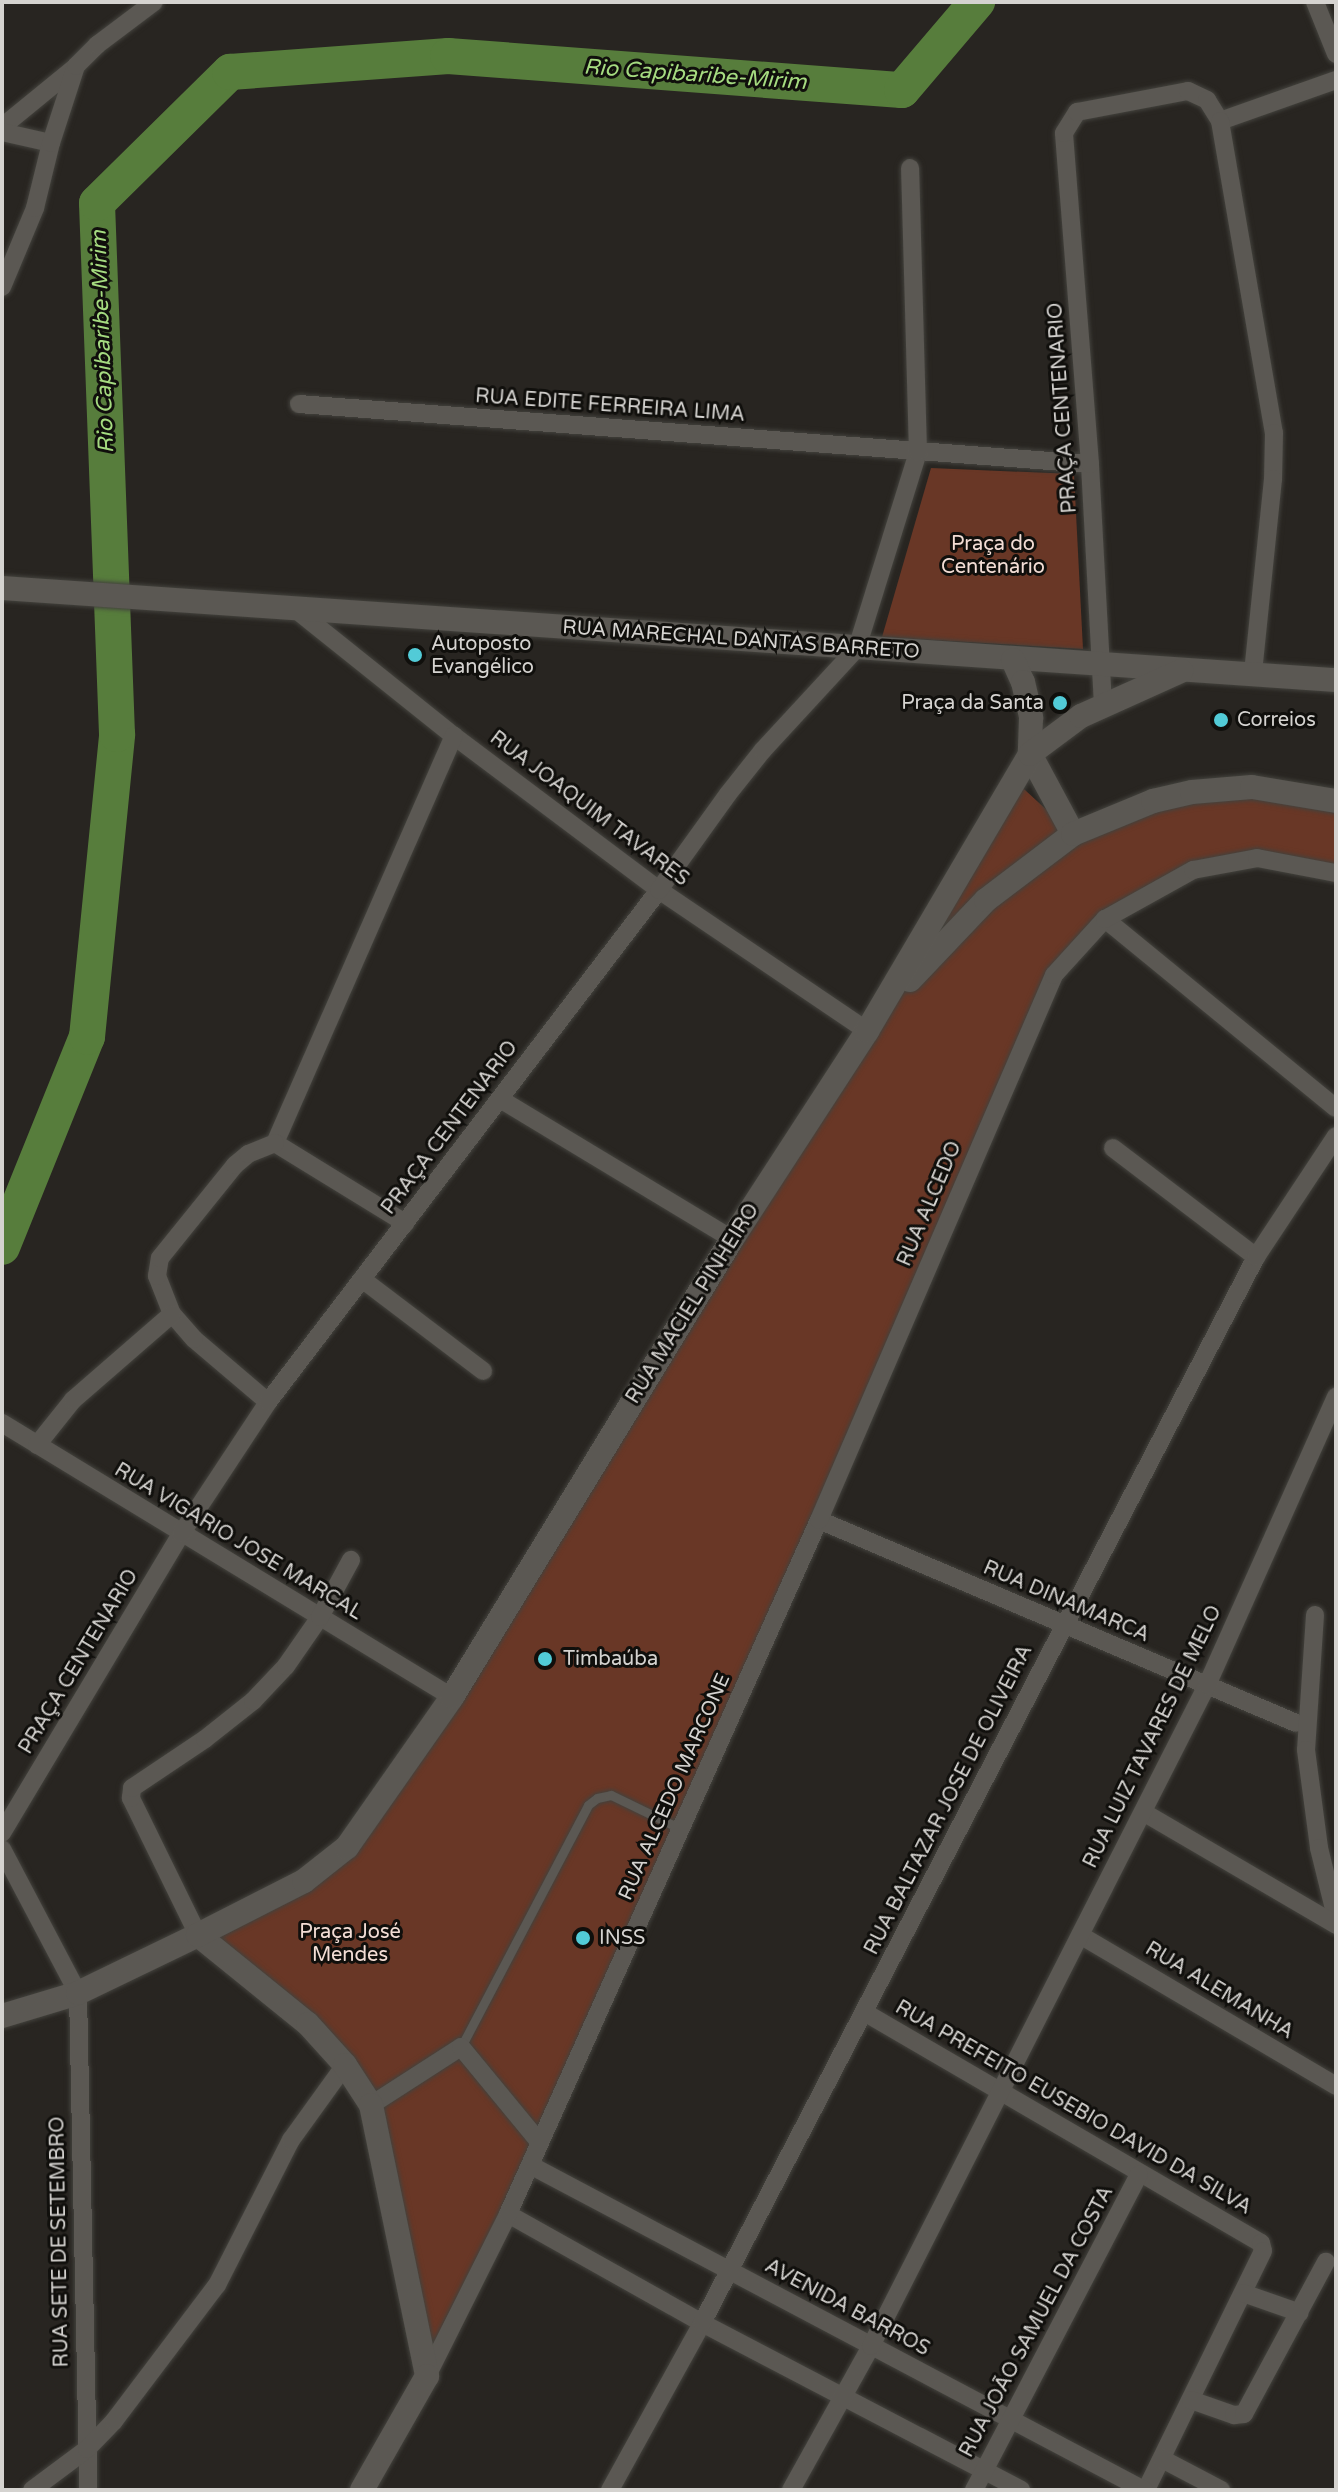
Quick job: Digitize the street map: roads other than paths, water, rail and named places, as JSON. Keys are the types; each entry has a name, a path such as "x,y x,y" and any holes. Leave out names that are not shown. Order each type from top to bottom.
{"street":[{"path":"2,130 97,45 154,2"},
{"path":"1315,2 1336,54"},
{"path":"2,287 35,208 51,143 76,66"},
{"path":"1253,674 1273,479 1274,433 1220,121 1336,80"},
{"name":"PRAÇA CENTENARIO","path":"1103,705 1090,464 1064,133 1077,112 1188,91 1207,100 1220,121"},
{"path":"2,130 51,143"},
{"name":"PRAÇA CENTENARIO","path":"2,1833 181,1534 268,1402 763,750 857,648 918,452 910,168"},
{"name":"RUA EDITE FERREIRA LIMA","path":"299,404 1090,464"},
{"name":"RUA MARECHAL DANTAS BARRETO","path":"10,588 1013,660 1336,680"},
{"name":"RUA JOAQUIM TAVARES","path":"294,608 454,736 659,890 867,1031"},
{"path":"1013,660 1029,708 1030,754 1073,834"},
{"name":"RUA MACIEL PINHEIRO","path":"2,2016 78,1993 198,1935 304,1881 347,1847 452,1697 732,1239 867,1031 1030,754 1103,705 1181,671"},
{"path":"268,1402 194,1339 172,1314 159,1285 160,1258 235,1165 248,1154 275,1143 454,736"},
{"path":"867,1031 927,961 986,900 1073,834 1153,801 1192,792 1252,787 1336,801"},
{"name":"RUA ALCEDO","path":"819,1520 1054,975 1105,919 1193,870 1257,858 1336,873"},
{"path":"1105,919 1336,1108"},
{"path":"500,1099 732,1239"},
{"name":"RUA BALTAZAR JOSE DE OLIVEIRA","path":"610,2490 730,2271 1256,1257 1336,1136"},
{"path":"275,1143 405,1223"},
{"path":"1113,1148 1256,1257"},
{"path":"362,1279 483,1371"},
{"path":"37,1445 73,1400 172,1314"},
{"name":"RUA LUIZ TAVARES DE MELO","path":"791,2490 871,2346 1207,1685 1336,1396"},
{"name":"RUA VIGARIO JOSE MARCAL","path":"2,1423 452,1697"},
{"name":"RUA DINAMARCA","path":"819,1520 1064,1627 1296,1723"},
{"name":"RUA ALCEDO MARCONE","path":"427,2376 508,2214 819,1520"},
{"path":"351,1560 320,1617 286,1666 253,1701 205,1739 132,1788 131,1798 198,1935 308,2024 345,2065 371,2105 427,2376 362,2490"},
{"path":"1315,1615 1306,1750 1319,1848 1336,1917"},
{"path":"1143,1812 1336,1925"},
{"path":"2,1849 78,1993"},
{"name":"RUA ALEMANHA","path":"1080,1935 1336,2086"},
{"name":"RUA SETE DE SETEMBRO","path":"78,1993 88,2490"},
{"name":"RUA PREFEITO EUSEBIO DAVID DA SILVA","path":"864,2012 1259,2241 1263,2251 1243,2293"},
{"path":"371,2105 461,2047 540,2143"},
{"path":"32,2490 87,2449 114,2421 217,2285 291,2140 345,2065"},
{"name":"AVENIDA BARROS","path":"530,2165 1145,2490"},
{"name":"RUA JOÃO SAMUEL DA COSTA","path":"974,2490 1013,2421 1139,2174"},
{"path":"508,2214 702,2323 1021,2490"},
{"path":"1191,2400 1234,2415 1244,2414 1326,2262"},
{"path":"1145,2490 1243,2293 1300,2313"},
{"path":"1162,2459 1221,2490"}],"lane":[{"path":"461,2047 588,1805 597,1798 611,1795 681,1829"}],"waterway":[{"name":"Rio Capibaribe-Mirim","path":"2,1247 87,1037 117,734 97,203 230,72 448,56 902,90 977,2"}],"place":[{"name":"Autoposto Evangélico","path":"415,655"},
{"name":"Praça da Santa","path":"1060,703"},
{"name":"Correios","path":"1221,720"},
{"name":"Timbaúba","path":"545,1659"},
{"name":"INSS","path":"583,1938"}],"park label":[{"name":"Praça do Centenário","path":"993,556"},
{"name":"Praça José Mendes","path":"350,1944"}]}
